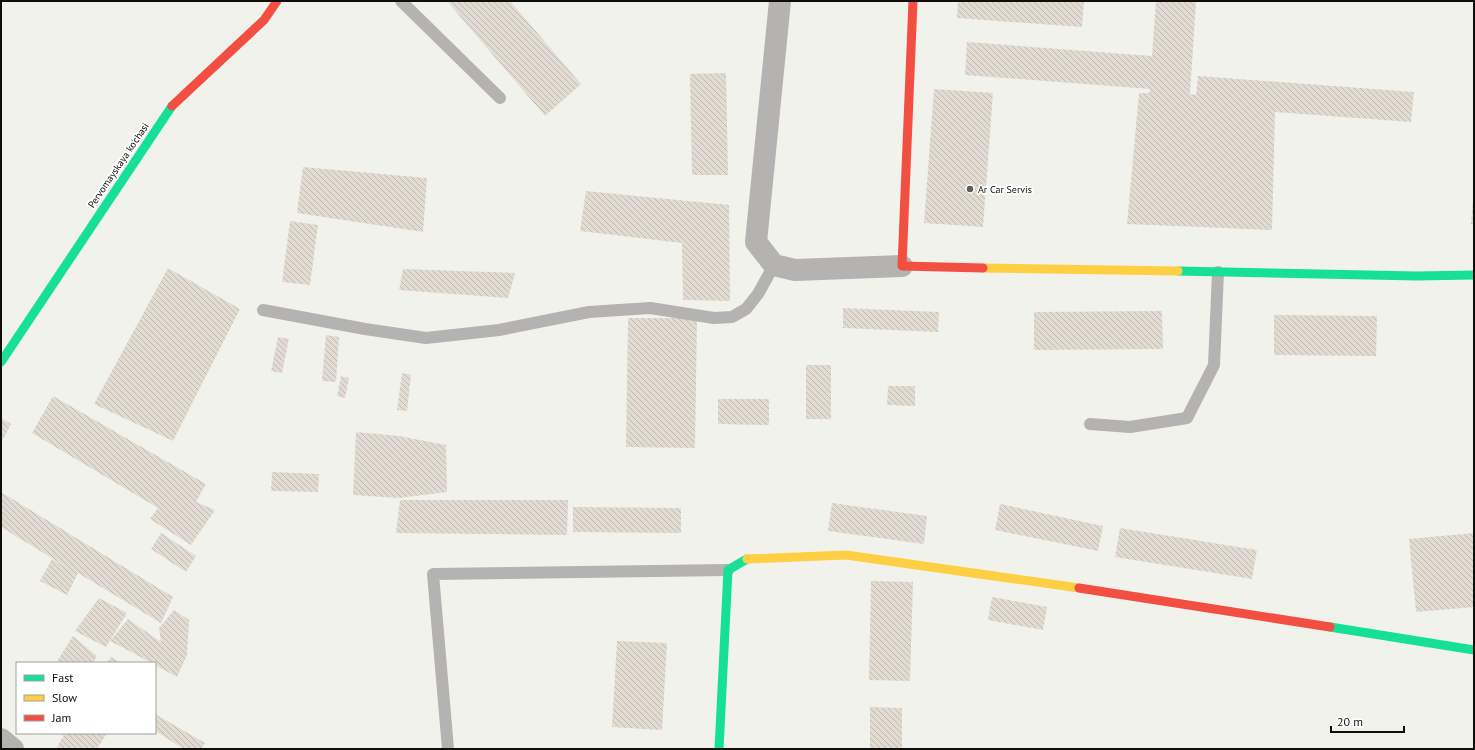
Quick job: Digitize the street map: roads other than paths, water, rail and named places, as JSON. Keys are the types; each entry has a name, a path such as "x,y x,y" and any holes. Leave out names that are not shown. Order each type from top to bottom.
{"street":[{"name":"Pervomayskaya ko'chasi","path":"1,362 175,101 264,20 277,1"},
{"path":"780,1 756,242 774,265 795,270 902,266 1417,276 1474,275"},
{"path":"902,266 913,1"},
{"path":"720,749 728,570 747,559 846,555 1159,599 1474,650"},
{"path":"1,739 13,749"}],"lane":[{"path":"401,1 500,98"},
{"path":"263,310 365,329 426,338 499,330 589,312 650,308 714,318 732,317 746,309 758,294 774,265"},
{"path":"1090,424 1130,427 1188,418 1214,365 1218,272"},
{"path":"448,749 432,574 728,570"}],"place":[{"name":"Ar Car Servis","path":"970,189"}]}
